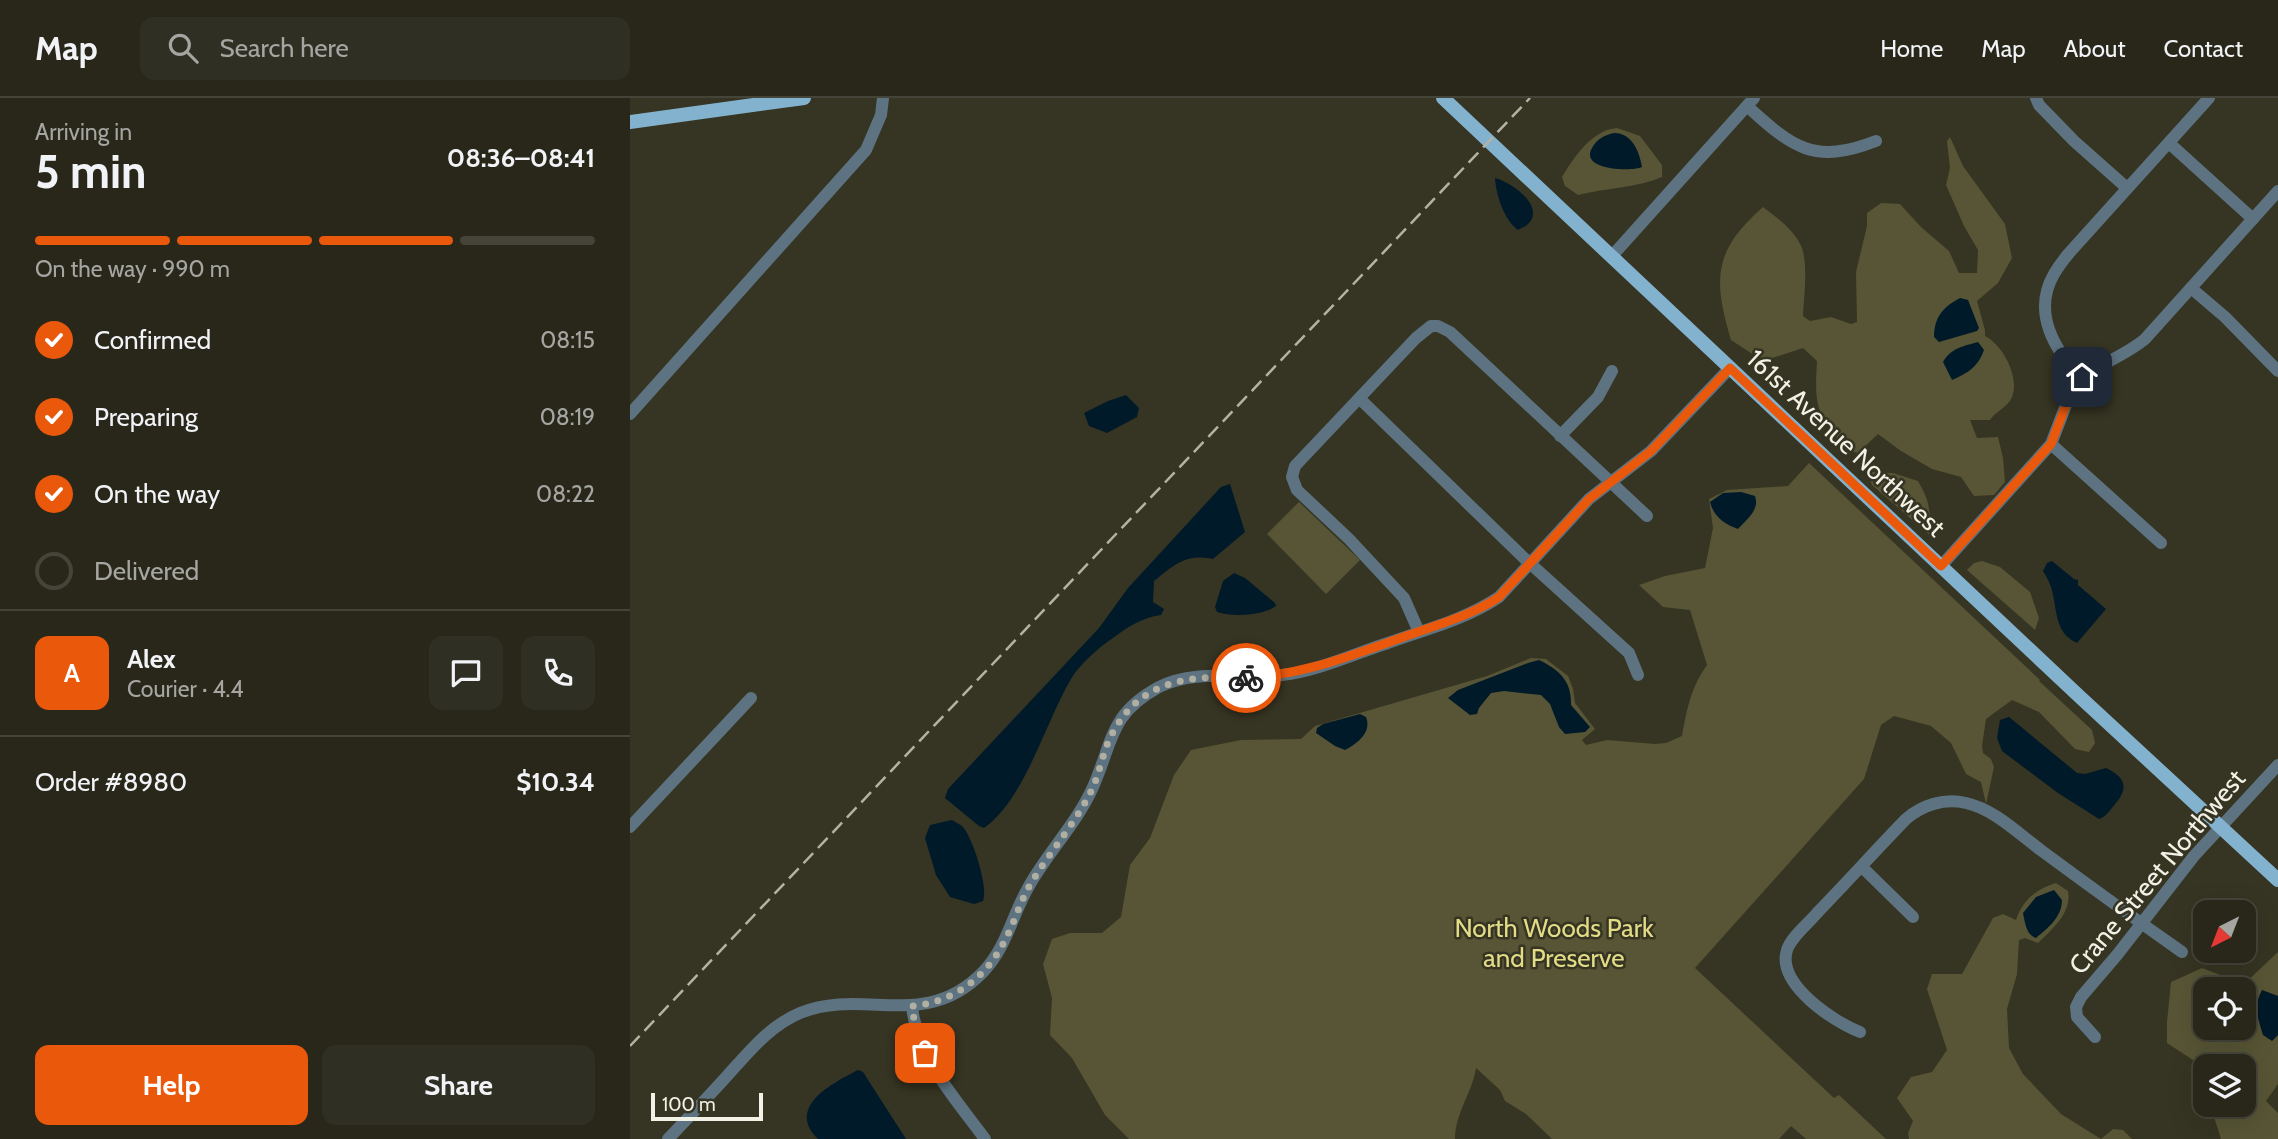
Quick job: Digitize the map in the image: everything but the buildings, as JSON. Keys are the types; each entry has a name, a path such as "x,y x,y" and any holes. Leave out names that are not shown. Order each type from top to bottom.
{"main road":[{"path":"630,122 804,98"},
{"name":"161st Avenue Northwest","path":"1443,98 2278,880"}],"street":[{"path":"630,414 853,166 874,135 883,98"},
{"path":"2036,98 2039,105 2074,141 2127,188"},
{"path":"2082,377 2069,365 2052,341 2047,327 2047,288 2070,252 2209,98"},
{"path":"1612,256 1750,102 1790,142 1811,150 1842,152 1876,141"},
{"path":"2169,143 2253,219"},
{"path":"1941,566 2051,444 2071,392 2082,377 2108,360 2131,350 2144,339 2278,191"},
{"path":"2191,288 2225,317 2278,370"},
{"path":"1419,632 1404,598 1349,539 1297,490 1292,477 1295,466 1416,338 1431,326 1438,326 1450,332 1647,516"},
{"path":"676,1137 764,1036 791,1017 811,1009 833,1005 912,1006 939,1001 958,992 979,976 1007,937 1028,887 1093,786 1110,738 1123,716 1141,698 1162,685 1184,678 1283,675 1318,667 1419,632 1490,603 1531,564 1589,499 1651,451 1730,368"},
{"path":"1560,436 1598,397 1612,371"},
{"path":"1360,399 1531,564 1629,653 1638,675"},
{"path":"2051,444 2161,542"},
{"path":"630,827 751,698"},
{"name":"Crane Street Northwest","path":"2095,1037 2081,1023 2076,1012 2081,997 2180,872 2278,765"},
{"path":"1860,1032 1835,1021 1790,978 1786,951 1791,942 1906,819 1938,802 1969,803 1993,815 2182,951"},
{"path":"1862,867 1913,917"},
{"path":"912,1006 916,1033 927,1058 985,1139"}],"green space":[{"path":"1617,128 1640,136 1662,165 1662,177 1578,195 1565,186 1562,177 1585,146 1600,134"},
{"path":"1950,137 1963,166 2005,224 2012,258 1998,283 1977,301 1985,336 2004,354 2014,380 2012,397 1990,420 1970,420 1977,438 1998,437 2005,482 1994,495 1974,496 1961,477 1932,469 1878,434 1858,453 1852,451 1831,431 1821,413 1816,385 1817,361 1803,348 1763,361 1731,340 1721,300 1720,283 1726,252 1734,238 1763,207 1790,230 1802,248 1805,272 1803,316 1810,321 1831,317 1851,324 1857,322 1856,272 1867,226 1867,213 1881,203 1900,204 1949,251 1959,273 1977,273 1978,250 1946,185 1950,168 1947,141"},
{"name":"North Woods Park and Preserve","path":"1809,463 2092,730 2095,743 2089,752 2075,749 2039,712 2012,700 1986,719 1983,753 1991,759 1994,767 1986,804 1981,782 1966,774 1951,743 1931,726 1894,716 1881,725 1864,779 1695,968 1834,1098 1839,1095 1886,1139 1806,1139 1791,1126 1779,1139 1552,1139 1526,1114 1505,1101 1500,1090 1476,1068 1458,1120 1455,1139 1129,1139 1105,1115 1072,1058 1050,1035 1052,998 1043,964 1052,939 1070,933 1102,933 1121,917 1130,865 1150,838 1174,775 1191,750 1241,740 1301,739 1315,726 1487,676 1531,658 1546,659 1568,676 1575,703 1595,729 1582,740 1586,745 1607,740 1666,743 1682,736 1693,690 1707,665 1690,610 1663,607 1639,585 1665,576 1705,568 1713,528 1709,499 1727,490 1788,486"},
{"path":"1870,472 1893,473 1918,481 1926,498 1937,538 1934,539 1872,485"},
{"path":"1299,502 1360,560 1326,594 1267,534"},
{"path":"1982,561 2000,567 2030,592 2039,618 2035,630 1967,570 1974,563"},
{"path":"2056,883 2068,891 2067,906 2060,920 2038,943 2025,938 2019,940 2017,974 2007,1009 2009,1048 2023,1074 2061,1114 2101,1139 1909,1139 1908,1133 1913,1121 1897,1098 1911,1077 1932,1072 1947,1050 1927,989 1932,974 1962,974 1993,918 2003,914 2016,920 2031,896"},
{"path":"2278,952 2278,1084 2266,1101 2278,1113 2278,1139 2221,1139 2214,1117 2256,1117 2256,1054 2193,1054 2193,1060 2167,1043 2171,982 2202,968 2226,977 2193,977 2193,1040 2256,1040 2256,977 2251,977"},
{"path":"2113,1129 2123,1130 2132,1139 2101,1139"}],"water":[{"path":"1614,133 1630,140 1637,149 1642,167 1608,168 1593,161 1590,155 1594,145 1601,138"},
{"path":"1495,178 1521,193 1532,209 1533,216 1528,224 1518,230 1502,207"},
{"path":"1960,298 1968,300 1979,328 1977,331 1939,342 1934,337 1938,318 1944,309"},
{"path":"1978,342 1984,350 1979,361 1968,372 1952,380 1943,362 1946,357 1963,346"},
{"path":"1126,395 1139,408 1137,417 1107,433 1089,426 1084,413"},
{"path":"1230,484 1245,532 1213,559 1188,559 1174,565 1154,581 1153,602 1164,609 1161,615 1141,620 1124,630 1095,651 1079,668 1061,697 1023,780 1011,799 984,828 979,826 945,798 948,789 1099,628 1128,588 1221,487"},
{"path":"1741,492 1755,496 1756,506 1738,529 1720,519 1710,502 1723,493"},
{"path":"2052,561 2078,580 2078,585 2106,609 2077,643 2064,633 2060,626 2051,587 2043,571 2047,563"},
{"path":"1234,573 1245,578 1276,606 1247,615 1217,612 1215,607 1223,581"},
{"path":"1539,660 1553,668 1567,683 1571,705 1590,727 1585,732 1565,734 1559,727 1550,704 1541,695 1504,691 1491,693 1477,714 1470,715 1448,698 1458,690"},
{"path":"1360,714 1366,717 1365,732 1345,750 1316,733 1317,728 1323,724"},
{"path":"2009,717 2077,773 2085,774 2106,768 2121,779 2123,792 2104,816 2099,819 2058,793 2002,751 1997,738 2000,720"},
{"path":"952,820 966,831 982,874 983,901 974,904 950,897 936,875 925,838 930,825"},
{"path":"2054,890 2062,900 2060,912 2054,922 2036,938 2028,931 2023,913 2036,897"},
{"path":"2262,990 2278,996 2278,1035 2272,1041 2263,1035 2258,1018 2257,1007"},
{"path":"858,1070 863,1072 906,1139 818,1139 809,1127 809,1107 816,1098 836,1082"}],"railway":[{"path":"630,1046 1530,98"}],"way so far":[{"path":"925,1053 916,1033 912,1006 939,1001 958,992 979,976 993,960 1007,937 1028,887 1093,786 1110,738 1123,716 1141,698 1162,685 1184,678 1246,678"}],"route":[{"path":"1246,678 1283,675 1318,667 1459,617 1490,603 1531,564 1589,499 1651,451 1730,368 1941,566 2051,444 2071,392 2082,377"}]}
